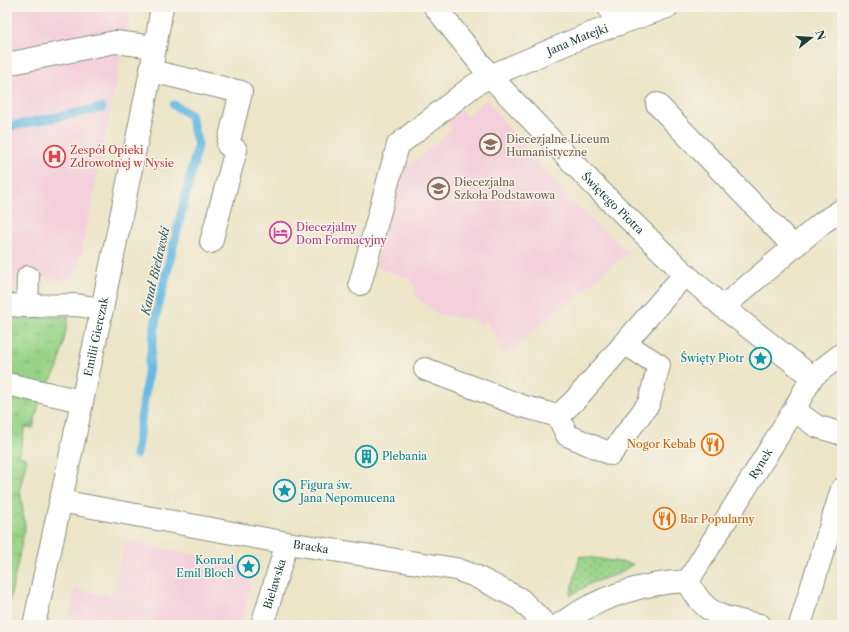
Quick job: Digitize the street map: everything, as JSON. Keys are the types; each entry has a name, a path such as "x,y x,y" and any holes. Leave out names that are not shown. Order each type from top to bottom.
{"street":[{"name":"Emilii Gierczak","path":"34,625 102,309 156,47 162,7"},
{"name":"Emilii Gierczak","path":"156,47 177,7"},
{"name":"Świętego Piotra","path":"435,7 490,76 592,183 685,274 812,377"},
{"name":"Jana Matejki","path":"360,284 398,145 473,86 490,76 612,16 667,7"},
{"path":"7,64 115,42 156,47"},
{"path":"149,81 241,92 228,145 236,150 211,242"},
{"path":"657,104 794,247"},
{"path":"723,306 823,222 842,210"},
{"path":"558,416 575,400 685,274"},
{"path":"28,277 17,306 76,305 102,309"},
{"path":"425,370 522,406 558,416 567,435 611,454 649,403 659,365 624,343"},
{"name":"Rynek","path":"688,581 794,410 812,377 842,354"},
{"path":"7,384 81,401"},
{"path":"794,410 816,426 842,434"},
{"path":"800,625 842,490"},
{"name":"Bracka","path":"60,501 287,543 456,569 475,576 520,599 546,625"},
{"name":"Bielawska","path":"262,625 287,543"},
{"path":"559,625 598,600 620,592 657,583 688,581 695,595 706,609 728,618 760,625"}],"shaded area":[{"name":"Zespół Opieki Zdrowotnej w Nysie","path":"7,7 132,7 78,268 68,281 17,275 12,299 7,298"},
{"path":"486,100 569,200 631,254 629,256 626,254 506,354 494,339 497,336 486,322 479,327 474,320 439,315 417,297 412,279 375,267 400,173 452,129 446,122 460,109 466,117"},
{"path":"124,541 254,566 241,625 68,625 75,589 113,596"}],"green space":[{"path":"69,316 58,368 40,399 33,428 25,427 19,456 27,458 20,489 25,527 7,614 7,317 29,319"},
{"path":"580,556 633,564 618,574 591,583 570,596"}],"waterway":[{"name":"Kanał Bielawski","path":"136,454 157,312 198,145 190,115 174,105"},
{"name":"Kanał Bielawski","path":"7,127 102,108"}],"place":[{"name":"Diecezjalne Liceum Humanistyczne","path":"490,145"},
{"name":"Zespół Opieki Zdrowotnej w Nysie","path":"54,156"},
{"name":"Diecezjalna Szkoła Podstawowa","path":"438,188"},
{"name":"Diecezjalny Dom Formacyjny","path":"281,233"},
{"name":"Święty Piotr","path":"760,358"},
{"name":"Nogor Kebab","path":"712,444"},
{"name":"Plebania","path":"367,456"},
{"name":"Figura św. Jana Nepomucena","path":"284,491"},
{"name":"Bar Popularny","path":"664,519"},
{"name":"Konrad Emil Bloch","path":"249,566"}]}
